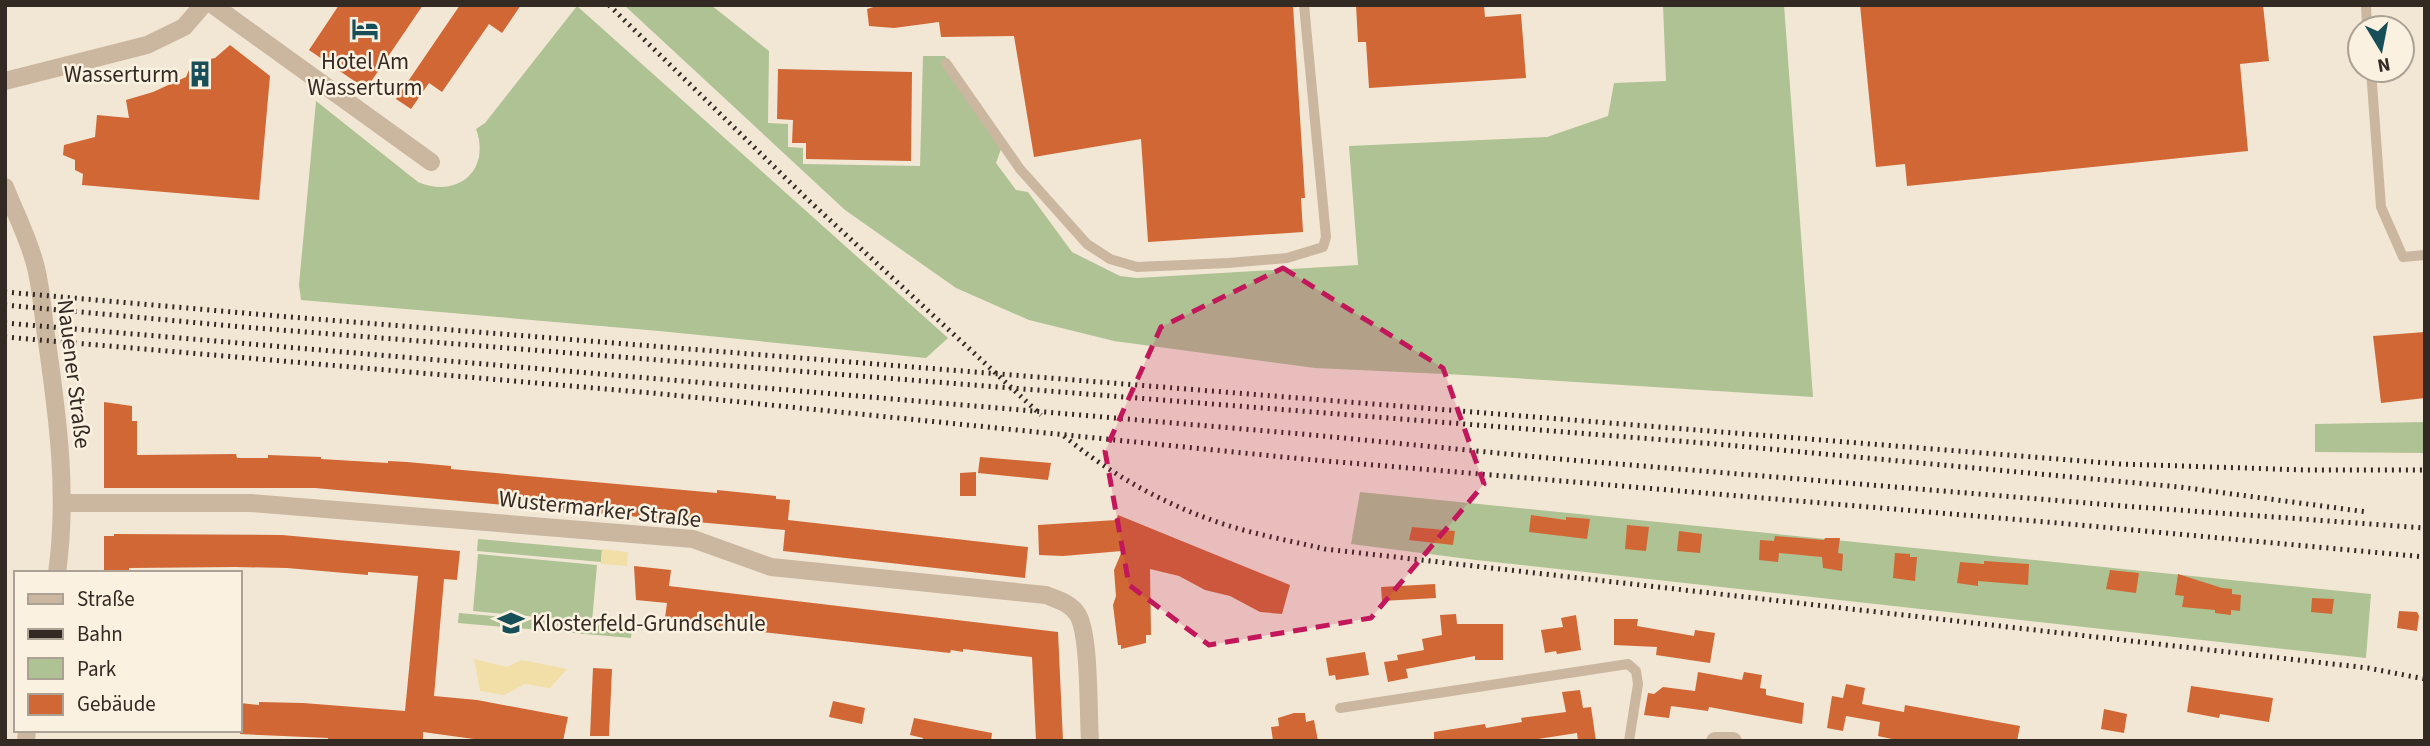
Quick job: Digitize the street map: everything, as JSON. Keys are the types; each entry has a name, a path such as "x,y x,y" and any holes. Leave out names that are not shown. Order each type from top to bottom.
{"street":[{"path":"5,81 147,45 184,27 203,5"},
{"path":"213,5 431,162"},
{"name":"Nauener Straße","path":"5,187 36,267 57,415 63,503 57,571"},
{"name":"Wustermarker Straße","path":"63,503 251,503 693,539 771,567 1046,596 1067,603 1077,614 1084,632 1090,741"},
{"path":"1715,741 1733,741"}],"lane":[{"path":"946,63 1020,169 1087,244 1110,259 1137,267 1287,258 1323,247 1326,237 1304,5"},
{"path":"2372,84 2381,207 2403,257 2425,255"},
{"path":"1340,709 1628,664 1636,671 1638,684 1629,741"}],"highlighted area":[{"path":"1283,268 1443,368 1484,484 1371,618 1209,645 1129,585 1105,451 1161,327"}],"green space":[{"path":"624,5 711,5 769,51 768,123 788,124 788,147 803,148 803,164 920,166 923,56 945,56 1001,149 996,163 1016,190 1028,192 1072,252 1120,276 1137,278 1358,265 1349,146 1547,137 1608,116 1614,83 1666,81 1663,5 1784,5 1813,397 1315,368 1114,341 1029,320 956,288 845,210"},
{"path":"577,6 948,338 926,358 659,331 301,300 299,285 316,101 418,182 446,187 458,184 475,168 479,157 476,129 485,123"},
{"path":"2425,422 2425,453 2315,452 2315,424"},
{"path":"1360,492 2371,594 2366,658 1351,544"},
{"path":"478,539 602,550 601,562 477,551"},
{"path":"478,554 597,565 592,622 473,611"},
{"path":"459,613 632,628 631,638 458,623"}],"sand":[{"path":"602,549 628,552 627,566 601,564"},
{"path":"474,659 507,667 522,660 567,669 550,688 525,684 504,695 480,691"}],"building":[{"name":"Hotel Am Wasserturm","path":"339,5 423,5 366,89 309,50"},
{"path":"460,5 521,5 502,33 489,24 442,92 429,83 411,109 396,99"},
{"path":"880,5 1293,5 1305,198 1301,198 1303,232 1148,242 1141,139 1034,157 1014,36 941,37 939,22 894,28 869,26 867,9"},
{"path":"1356,5 1484,5 1485,17 1521,14 1526,78 1369,88 1366,42 1358,42"},
{"path":"1860,5 2263,5 2269,61 2240,64 2248,151 1907,186 1905,164 1876,167"},
{"path":"230,45 270,76 259,200 82,185 83,174 75,170 75,160 63,155 64,145 95,137 97,115 129,118 126,100 153,92 186,77 192,63 215,58"},
{"path":"778,69 912,72 911,161 806,159 806,143 792,143 793,120 777,119"},
{"path":"2425,332 2425,398 2381,403 2373,336"},
{"path":"104,402 132,406 132,421 137,421 137,455 236,454 237,458 268,458 268,455 407,462 451,466 451,469 776,496 776,499 790,500 788,520 1028,547 1025,578 783,551 785,530 315,488 104,488"},
{"path":"980,457 1051,463 1048,480 978,473"},
{"path":"976,472 976,496 960,496 960,473"},
{"path":"1118,515 1290,585 1282,614 1260,612 1230,596 1205,590 1179,576 1150,569 1151,635 1146,635 1146,643 1121,649 1121,645 1118,645 1113,605 1116,596 1114,570 1122,551 1063,556 1039,555 1038,525 1116,520"},
{"path":"1531,515 1566,520 1566,517 1590,519 1587,539 1529,532"},
{"path":"1627,525 1649,527 1646,551 1625,549"},
{"path":"1412,527 1455,531 1453,545 1409,540"},
{"path":"1679,531 1702,534 1700,553 1677,551"},
{"path":"282,535 460,551 457,580 444,579 434,696 477,700 568,717 563,741 488,741 423,732 423,741 328,741 328,738 240,734 242,703 303,703 405,711 418,576 236,567 129,568 129,571 104,571 104,536"},
{"path":"1775,536 1824,540 1840,538 1838,553 1843,554 1842,571 1823,568 1822,557 1779,553 1778,562 1759,560 1760,540 1774,541"},
{"path":"1895,553 1917,557 1915,581 1893,578"},
{"path":"1984,561 2029,564 2028,585 1978,581 1978,586 1957,583 1960,562 1984,564"},
{"path":"634,566 671,570 669,586 1058,632 1063,741 1036,741 1032,657 963,649 963,652 951,650 950,653 674,622 674,619 665,618 667,603 636,600"},
{"path":"2110,570 2139,573 2136,593 2106,589"},
{"path":"2178,574 2232,589 2232,594 2241,595 2240,611 2231,610 2231,615 2215,613 2215,610 2182,607 2184,596 2175,595"},
{"path":"1435,584 1436,598 1382,601 1381,587"},
{"path":"2312,598 2334,599 2332,614 2311,612"},
{"path":"2399,611 2417,612 2417,631 2397,628"},
{"path":"1456,614 1457,624 1503,624 1503,660 1475,660 1475,656 1406,669 1408,678 1388,682 1384,662 1398,660 1397,655 1424,650 1422,639 1442,635 1440,615"},
{"path":"1576,615 1581,650 1545,653 1541,630 1563,627 1561,618"},
{"path":"1614,619 1638,619 1637,626 1694,636 1695,630 1715,633 1710,663 1656,655 1657,647 1614,645"},
{"path":"1365,652 1369,675 1336,680 1335,675 1329,676 1326,658"},
{"path":"593,668 612,669 609,736 590,736"},
{"path":"1698,672 1742,680 1744,672 1762,675 1760,688 1766,689 1766,695 1804,703 1802,724 1709,707 1708,711 1671,706 1669,718 1644,715 1648,693 1654,694 1663,687 1695,691"},
{"path":"1846,684 1865,688 1862,704 1904,712 1905,705 2020,726 2017,741 1901,741 1878,736 1880,722 1846,716 1843,731 1827,728 1832,696 1843,698"},
{"path":"2191,686 2273,698 2269,722 2187,712"},
{"path":"1580,690 1583,708 1591,707 1596,741 1578,741 1577,733 1525,741 1434,741 1434,732 1485,724 1486,728 1522,722 1521,718 1566,712 1562,692"},
{"path":"833,701 865,708 862,724 829,717"},
{"path":"2104,709 2127,714 2124,733 2101,729"},
{"path":"1305,713 1306,722 1314,720 1318,741 1273,741 1271,727 1279,726 1278,718"},
{"path":"914,718 992,733 991,741 922,741 923,738 910,735"}],"railway":[{"path":"609,5 806,198 1041,415"},
{"path":"5,292 2120,464 2306,470 2425,470"},
{"path":"5,305 243,327 1716,444 2180,487 2367,512"},
{"path":"5,323 1302,434 1559,459 2425,528"},
{"path":"5,337 652,393 1303,459 2425,557"},
{"path":"1064,436 1133,484 1170,503 1223,524 1325,549 2368,668 2425,679"}],"place":[{"name":"Hotel Am Wasserturm","path":"365,29"},
{"name":"Wasserturm","path":"200,74"},
{"name":"Klosterfeld-Grundschule","path":"511,623"}]}
